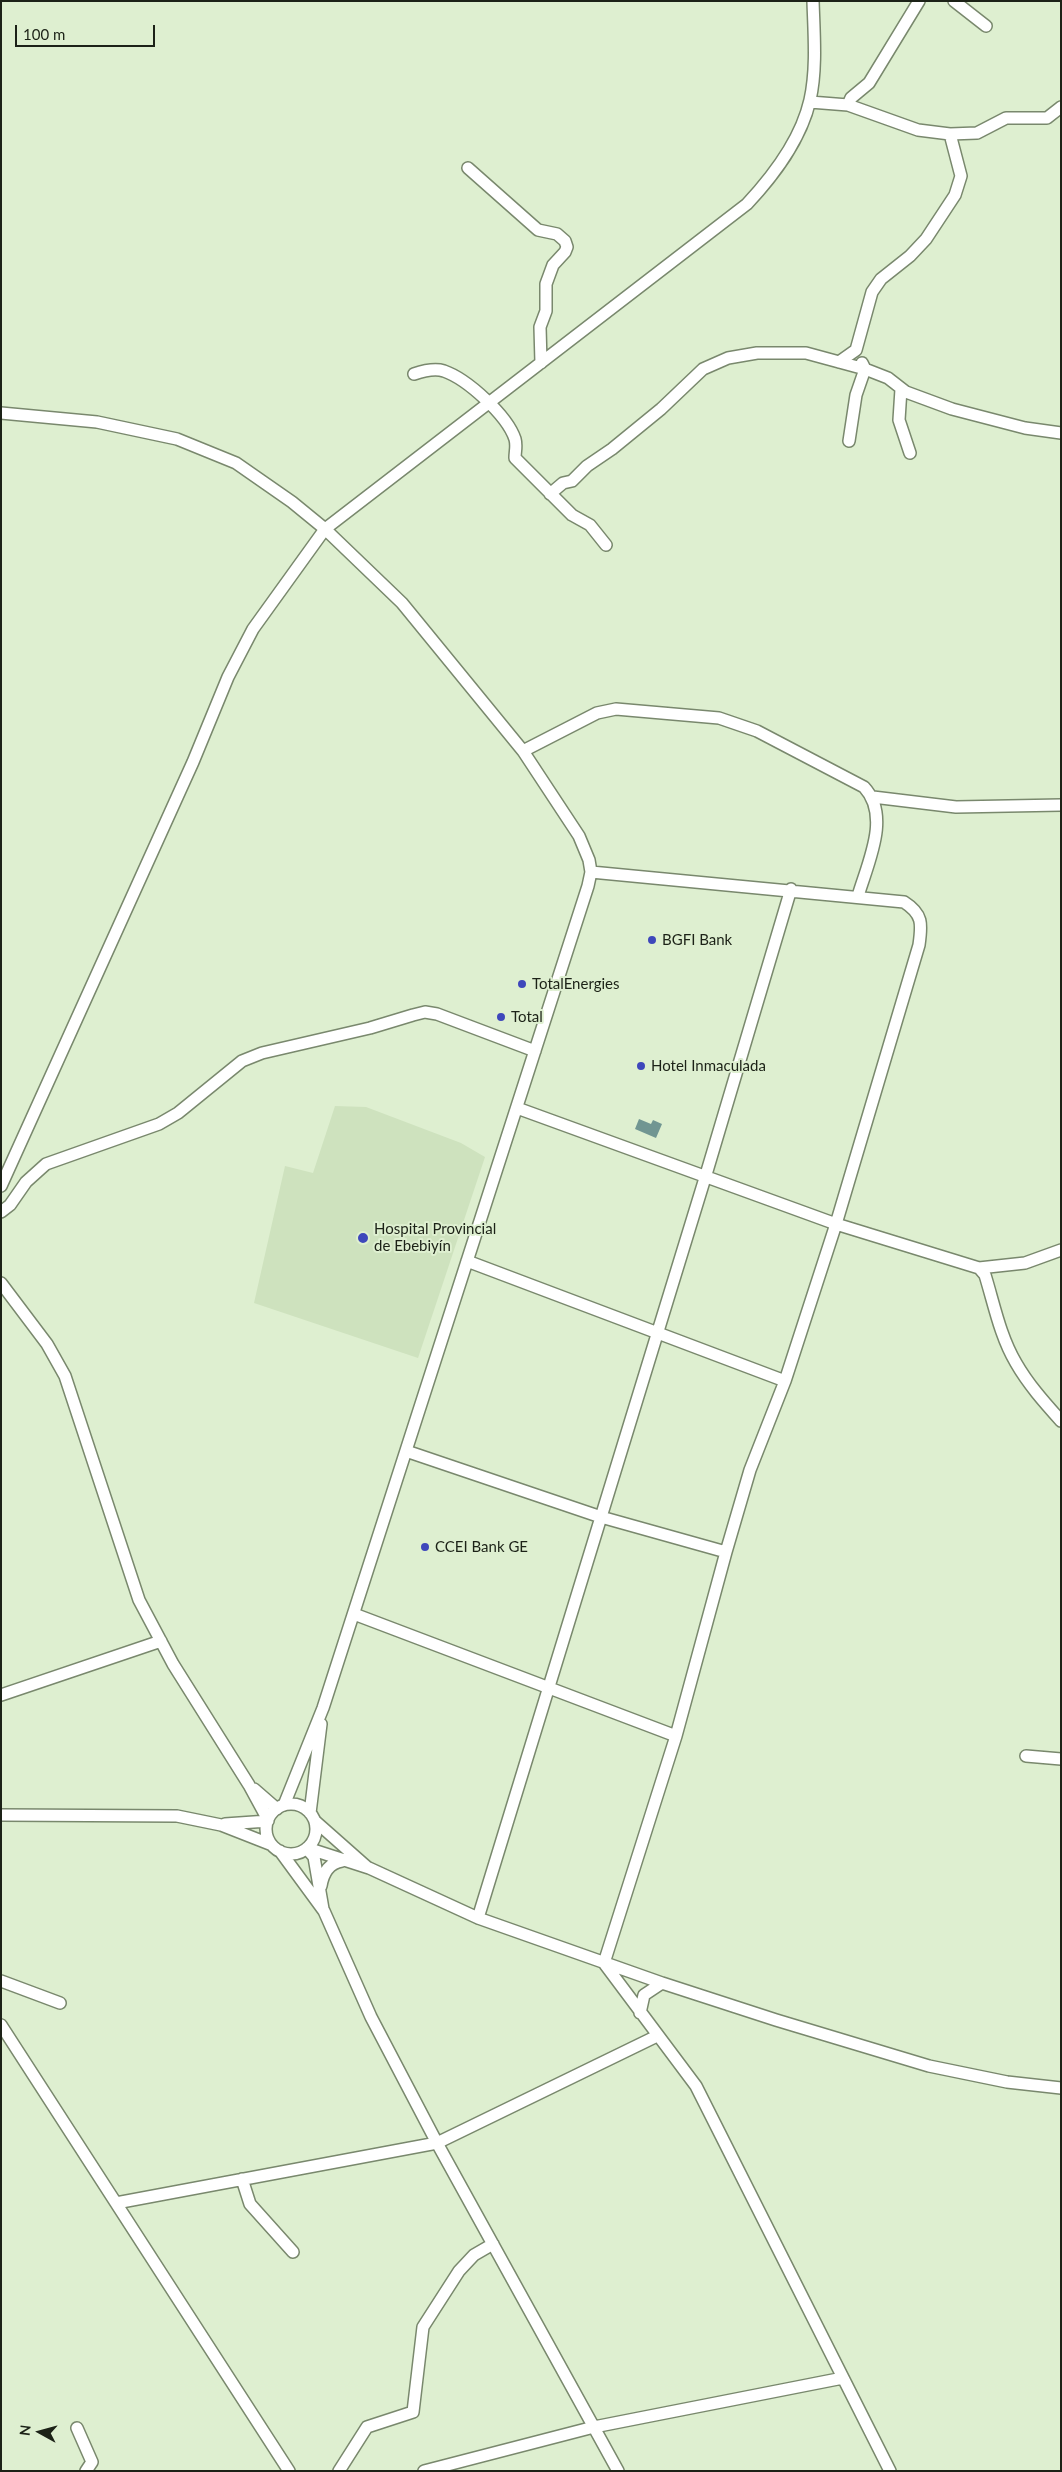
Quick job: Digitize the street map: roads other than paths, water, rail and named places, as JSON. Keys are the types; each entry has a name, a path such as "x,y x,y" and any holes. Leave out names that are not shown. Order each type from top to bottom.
{"street":[{"path":"1,1186 193,762 228,677 253,629 326,529 747,204 788,153 810,102 813,83 813,1"},
{"path":"848,106 851,98 869,83 919,1"},
{"path":"954,1 986,26"},
{"path":"810,102 848,106 918,130 950,134 977,133 1006,118 1047,118 1061,108"},
{"path":"840,362 856,350 872,292 881,279 910,256 926,239 955,195 961,176 950,134"},
{"path":"468,168 538,230 557,234 566,241 567,247 565,252 553,265 546,284 546,311 540,328 541,363"},
{"path":"849,441 856,395 865,368 856,350"},
{"path":"550,494 563,483 572,481 587,466 612,449 661,409 694,375 712,363 757,353 806,353 865,368 888,378 901,389 952,410 1025,428 1061,433"},
{"path":"414,374 427,370 443,371 489,403 515,437 517,446 515,458 572,515 590,525 606,545"},
{"path":"901,389 899,420 910,453"},
{"path":"1,413 97,422 177,439 236,463 292,502 326,529 402,602 523,751 579,836 589,860 591,872 517,1108 323,1708 280,1807 268,1821 221,1824"},
{"path":"523,751 597,713 616,709 719,718 757,731 864,787 873,797 877,812 877,827 858,896"},
{"path":"873,797 956,808 1061,805"},
{"path":"591,872 791,889 904,902 916,909 922,925 919,945 836,1224 785,1381 750,1470 676,1736 604,1963"},
{"path":"478,1918 705,1178 791,889"},
{"path":"1,1212 10,1205 26,1182 46,1164 159,1124 178,1113 242,1061 262,1053 370,1028 425,1012 437,1014 535,1051"},
{"path":"517,1108 705,1178 836,1224 979,1268 1025,1263 1061,1250"},
{"path":"467,1261 785,1381"},
{"path":"979,1268 985,1275 1003,1334 1015,1361 1032,1389 1061,1421"},
{"path":"1,1283 58,1360 65,1376 139,1600 161,1642 249,1785 268,1821 267,1834 324,1911"},
{"path":"406,1451 601,1517 726,1552"},
{"path":"354,1614 676,1736"},
{"path":"1,1695 161,1642"},
{"path":"1,1815 176,1816 221,1824 294,1854 307,1848 315,1836 312,1817 323,1708"},
{"path":"1026,1756 1061,1759"},
{"path":"249,1785 280,1807 298,1805 368,1868"},
{"path":"307,1848 342,1862 368,1868 478,1918 662,1983 930,2066 1007,2082 1061,2088"},
{"path":"307,1848 314,1857 324,1911 371,2017 437,2143 618,2471"},
{"path":"320,1890 327,1869 337,1862 342,1862"},
{"path":"604,1963 696,2086 890,2471"},
{"path":"1,1982 60,2004"},
{"path":"640,2013 644,1995 662,1983"},
{"path":"1,2025 289,2471"},
{"path":"116,2203 437,2143 657,2036"},
{"path":"242,2178 250,2204 293,2252"},
{"path":"339,2471 367,2427 413,2412 422,2327 459,2271 474,2255 493,2244"},
{"path":"424,2471 594,2427 843,2378"},
{"path":"77,2428 92,2462 86,2471"}],"water":[{"path":"639,1119 651,1124 653,1120 662,1124 656,1138 635,1129"}],"place":[{"name":"BGFI Bank","path":"652,940"},
{"name":"TotalEnergies","path":"522,984"},
{"name":"Total","path":"501,1017"},
{"name":"Hotel Inmaculada","path":"641,1066"},
{"name":"Hospital Provincial de Ebebiyín","path":"363,1238"},
{"name":"CCEI Bank GE","path":"425,1547"}]}
